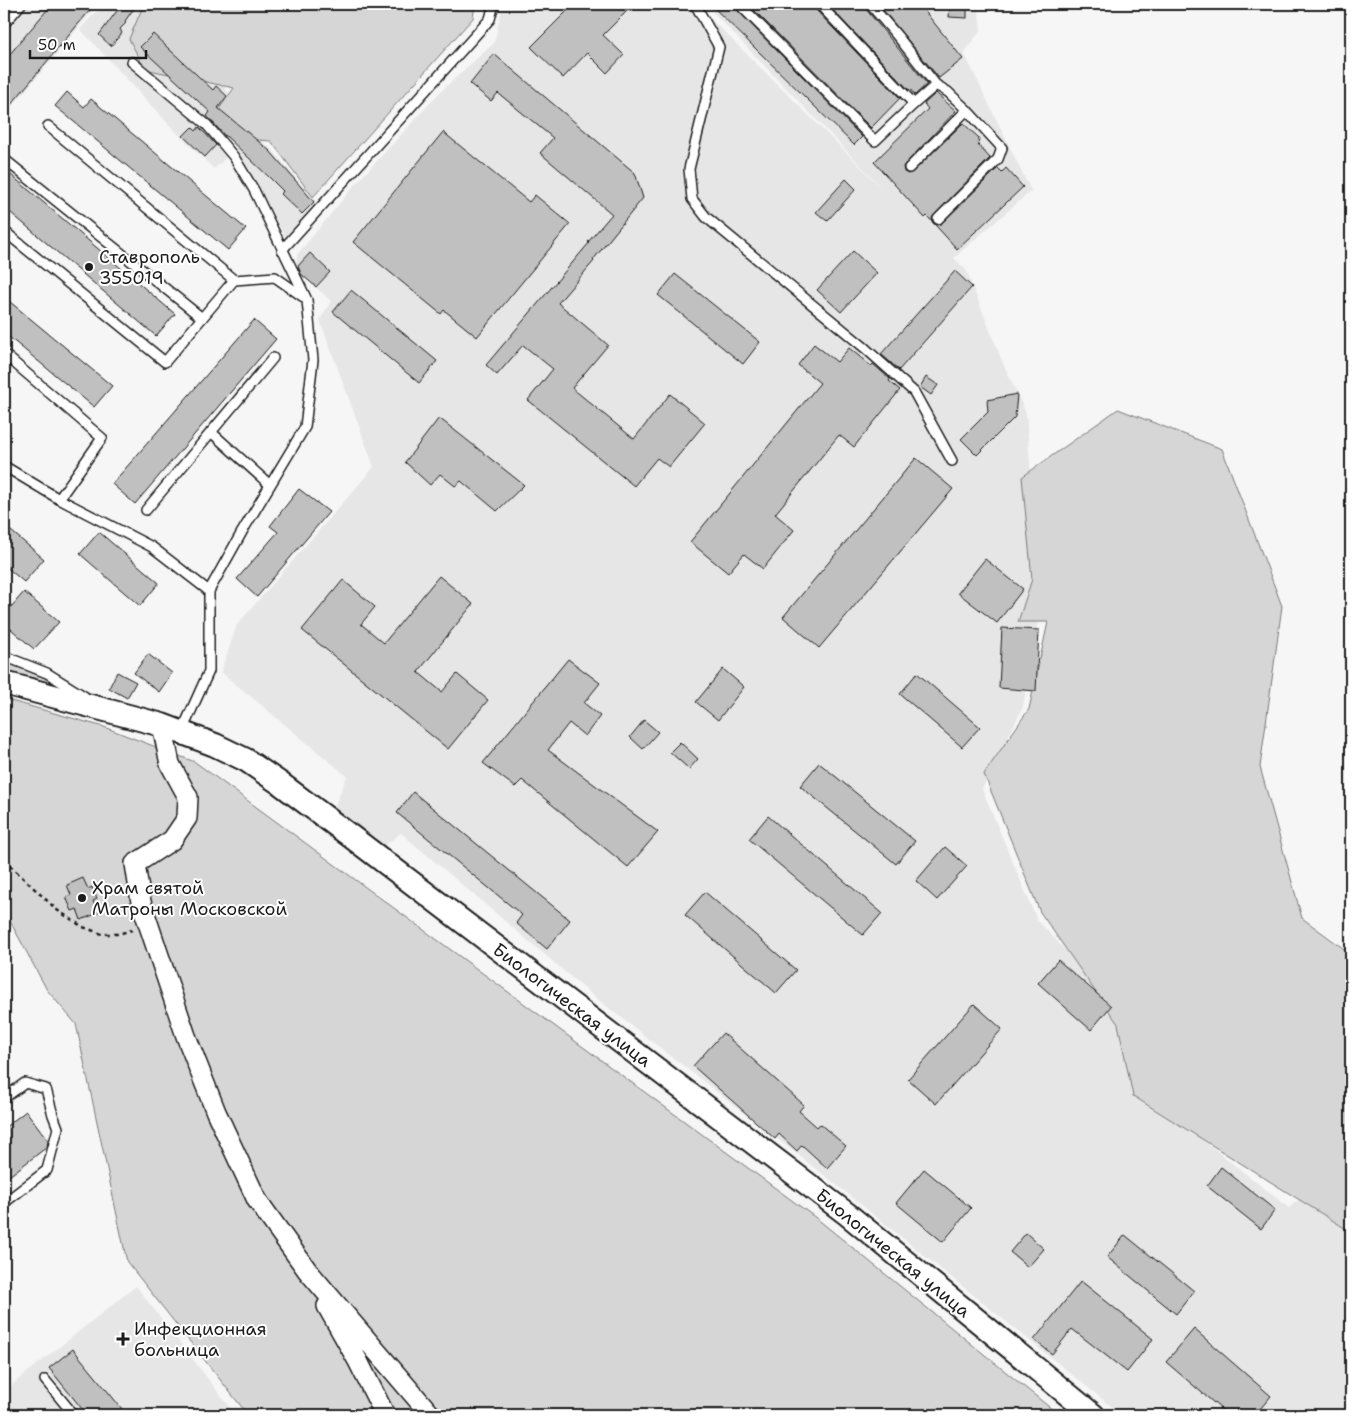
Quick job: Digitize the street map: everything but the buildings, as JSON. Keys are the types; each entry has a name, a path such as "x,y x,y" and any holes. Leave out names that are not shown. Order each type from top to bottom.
{"street":[{"name":"Биологическая улица","path":"4,683 105,709 172,729 246,760 281,784 847,1214 1093,1415"},
{"path":"172,729 170,764 188,797 187,818 172,840 135,864 140,902 186,1036 216,1112 257,1200 307,1270 431,1415"},
{"path":"307,1270 385,1415"}],"lane":[{"path":"4,24 21,4"},
{"path":"282,250 490,19 494,4"},
{"path":"695,4 719,47 689,169 692,199 706,217 865,348 914,392 952,461"},
{"path":"739,4 875,141 936,86"},
{"path":"820,4 914,104"},
{"path":"870,4 936,86 948,92 1002,148 998,159 938,219"},
{"path":"132,62 207,125 234,157 254,190 307,300 313,360 305,427 209,591 209,672 172,729"},
{"path":"909,168 967,110"},
{"path":"48,126 234,280 275,277 307,300"},
{"path":"4,159 202,318"},
{"path":"4,231 165,362 234,280"},
{"path":"4,354 102,438 58,499"},
{"path":"146,510 273,358"},
{"path":"211,432 270,485"},
{"path":"4,466 58,499 152,547 209,591"},
{"path":"4,656 47,673 105,709"},
{"path":"4,1098 24,1083 46,1089 58,1128 47,1170 4,1203"},
{"path":"45,1380 74,1415"}],"path":[{"path":"4,860 57,910 83,926 102,934 118,934 148,925"}],"shaded area":[{"path":"4,4 98,4 4,116"},
{"path":"103,4 150,4 216,76 232,97 224,109 273,151 317,203 286,239 249,170 233,151 214,169 176,132 80,29"},
{"path":"144,4 475,4 473,18 313,197 271,141 221,136 214,116 234,88 145,69 129,39"},
{"path":"503,4 696,4 885,191 705,4 978,4 981,30 964,53 1031,191 954,258 966,270 1003,363 1026,413 1041,603 1023,707 982,789 1037,920 1129,1018 1137,1088 1289,1208 1351,1155 1351,1415 1122,1415 838,1186 591,994 401,833 384,846 333,810 347,776 221,672 237,625 374,467 320,320 331,301 296,269 297,255 353,187 441,91 494,43"},
{"path":"1118,409 1222,449 1282,606 1260,767 1302,918 1351,954 1351,1232 1133,1096 1118,1024 1040,912 984,774 1029,709 1048,622 1018,622 1032,579 1022,477"},
{"path":"4,661 50,680 51,683 48,685 4,673"},
{"path":"4,699 104,727 195,762 816,1218 1059,1415 248,1415 127,1262 76,1024 47,990 4,910"},
{"name":"Инфекционная больница","path":"136,1286 236,1415 4,1415 4,1391"}],"place":[{"name":"Ставрополь 355019","path":"89,267"},
{"name":"Храм святой Матроны Московской","path":"82,898"},
{"name":"Инфекционная больница","path":"123,1339"}]}
